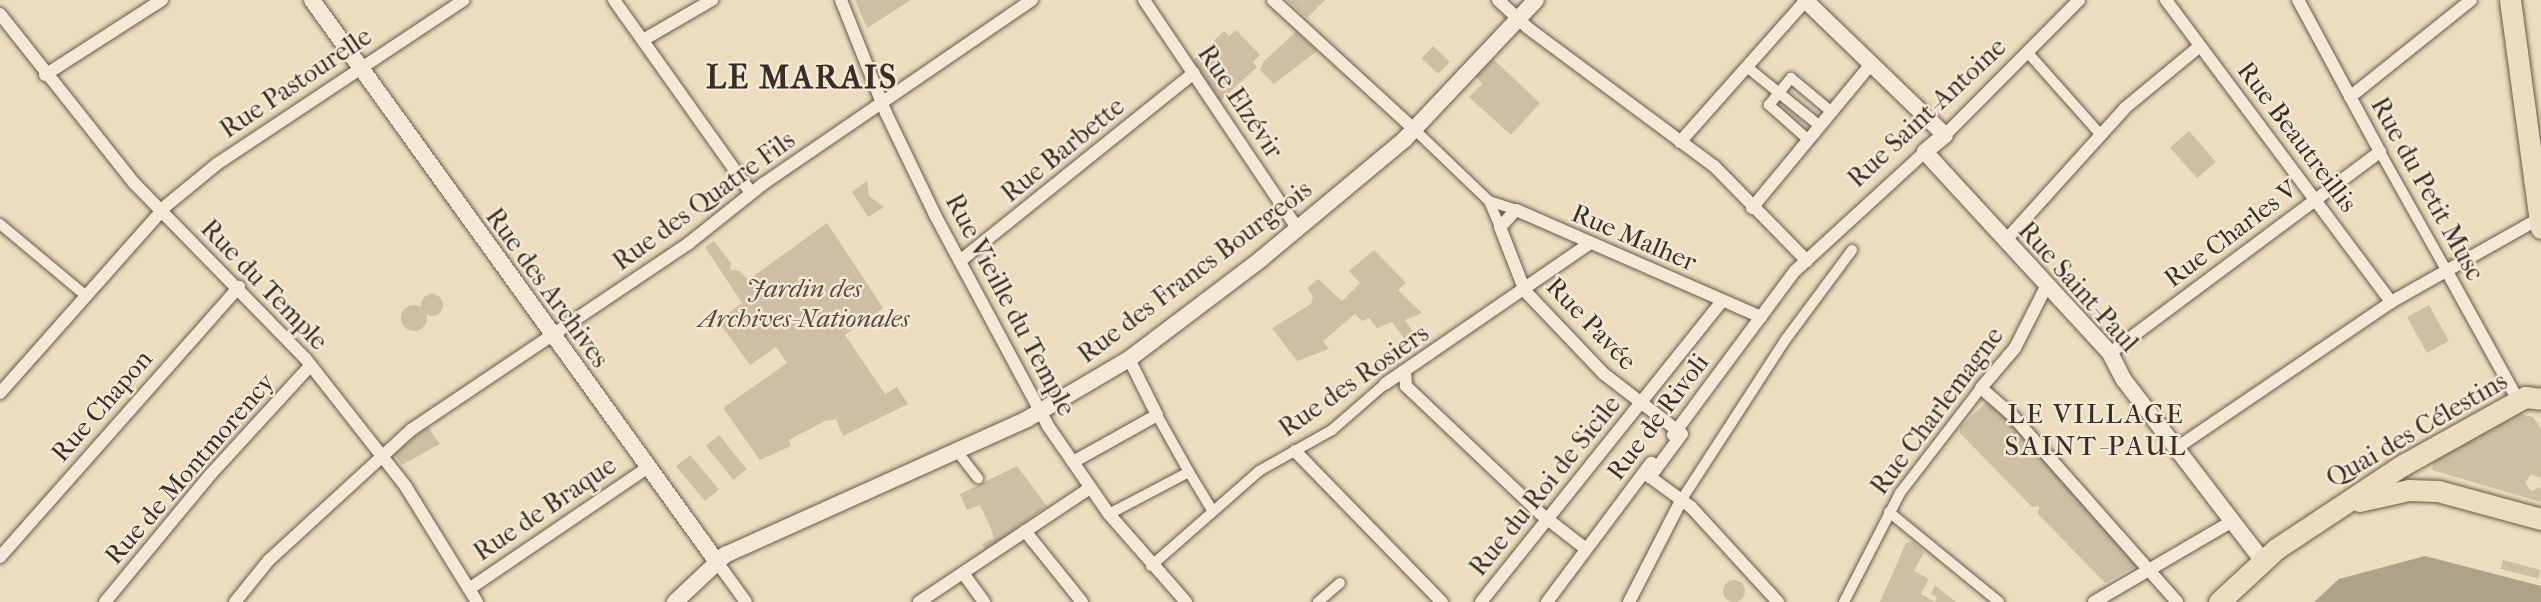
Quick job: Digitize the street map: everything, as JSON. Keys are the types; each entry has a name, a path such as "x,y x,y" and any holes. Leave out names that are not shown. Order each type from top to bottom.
{"main road":[{"path":"2510,0 2540,223"},
{"name":"Quai des Célestins","path":"2219,602 2262,560 2322,517 2417,457 2518,400 2541,399"},
{"path":"2417,457 2427,491"},
{"name":"Quai des Célestins","path":"2322,517 2372,496 2427,491 2541,519"}],"street":[{"path":"45,75 162,0"},
{"name":"Rue des Archives","path":"313,0 552,337 746,602"},
{"name":"Rue Pastourelle","path":"0,393 160,212 217,164 360,67 445,5 464,0"},
{"path":"614,0 751,193"},
{"path":"643,40 712,0"},
{"name":"Rue Vieille du Temple","path":"841,0 883,103 960,261 1040,413 1109,514 1186,602"},
{"name":"Rue des Quatre Fils","path":"235,602 269,560 411,430 689,243 751,193 1032,0"},
{"name":"Rue Elzévir","path":"1144,0 1298,229"},
{"path":"1273,0 1415,130"},
{"path":"1498,0 1519,20 1734,184 1752,208 1807,261"},
{"name":"Rue des Francs Bourgeois","path":"675,602 717,562 1040,413 1129,359 1298,229 1415,130 1536,0"},
{"path":"1680,142 1806,0 1945,135"},
{"name":"Rue Saint-Antoine","path":"1807,261 1945,135 2029,54 2079,0"},
{"name":"Rue Beautreillis","path":"2166,0 2317,198 2391,302"},
{"name":"Rue du Petit Musc","path":"2298,0 2518,400"},
{"path":"2350,97 2471,0"},
{"name":"Rue du Temple","path":"0,14 45,75 160,212 239,287 310,366 382,456 477,602"},
{"path":"2005,241 2132,101 2200,46"},
{"path":"2029,54 2101,135"},
{"path":"1752,208 1872,63"},
{"path":"1747,67 1815,122"},
{"name":"Rue Barbette","path":"960,261 1194,73"},
{"path":"1804,136 1769,105 1776,90 1791,78 1827,108"},
{"name":"Rue Pavée","path":"1415,130 1489,201 1525,291 1604,374 1679,432"},
{"name":"Rue Saint-Paul","path":"1926,152 2110,353 2124,380 2262,560"},
{"name":"Rue Charles V","path":"2110,353 2381,152"},
{"name":"Rue Malher","path":"1489,201 1516,210 1761,317"},
{"path":"1500,228 1516,210"},
{"path":"2178,447 2445,268 2540,223"},
{"path":"0,224 85,295"},
{"name":"Rue des Rosiers","path":"1151,565 1259,471 1332,430 1385,384 1525,291 1590,243"},
{"path":"1629,602 1682,499 1786,339 1852,250"},
{"name":"Rue de Rivoli","path":"1682,499 1650,477 1761,317 1807,261"},
{"name":"Rue Charlemagne","path":"1844,602 1889,512 1981,388 2015,348 2047,285"},
{"name":"Rue Chapon","path":"0,557 239,287"},
{"name":"Rue du Roi de Sicile","path":"1481,602 1722,301"},
{"path":"1129,359 1157,415 1213,510"},
{"name":"Rue de Montmorency","path":"105,602 211,474 310,366"},
{"path":"1405,372 1406,386 1547,519 1586,549"},
{"path":"1981,388 2018,423 2177,602"},
{"path":"1073,462 1157,415"},
{"name":"Rue de Rivoli","path":"1547,602 1679,432"},
{"path":"956,450 978,478"},
{"path":"1295,451 1442,602"},
{"name":"Rue de Braque","path":"469,589 647,468"},
{"path":"1109,514 1189,472"},
{"path":"919,602 1090,488"},
{"path":"1682,499 1778,602"},
{"path":"1889,512 1999,602"},
{"path":"2094,602 2231,522"},
{"path":"1026,531 1082,602"},
{"path":"963,573 984,602"},
{"path":"1318,602 1340,583"}],"green space":[{"path":"855,0 911,0 867,28"},
{"path":"1287,0 1325,0 1307,18"},
{"path":"1236,30 1260,55 1253,62 1257,67 1220,101 1193,61 1224,31 1229,36"},
{"path":"1296,32 1317,51 1274,84 1260,70 1264,61"},
{"path":"1433,46 1450,62 1438,74 1421,58"},
{"path":"1493,59 1540,103 1511,135 1469,97 1482,84 1476,76"},
{"path":"2189,131 2216,162 2197,178 2170,147"},
{"path":"867,181 869,196 884,207 868,217 852,192"},
{"name":"Jardin des Archives-Nationales","path":"827,223 883,308 845,335 885,394 897,387 908,404 843,436 836,419 825,421 789,440 791,446 760,460 723,408 787,363 776,347 750,365 718,321 742,303 705,247 714,241 731,263 730,270 740,271 748,280"},
{"path":"1374,250 1406,283 1398,290 1422,313 1405,320 1416,336 1407,342 1392,322 1377,328 1369,318 1362,321 1355,314 1323,341 1329,349 1297,361 1272,328 1311,304 1313,296 1307,288 1318,279 1342,301 1360,283 1349,271"},
{"path":"432,294 440,297 443,305 440,313 432,316 424,313 421,305 424,297"},
{"path":"414,305 423,309 427,318 423,327 414,331 405,327 401,318 405,309"},
{"path":"2429,305 2449,341 2427,353 2407,317"},
{"path":"1991,398 2100,520 2136,566 2105,583 2038,514 2039,506 2032,507 1960,433 1960,427"},
{"path":"2519,414 2533,417 2541,429 2541,478 2531,474 2525,483 2531,491 2541,487 2541,502 2432,470 2434,461"},
{"path":"428,427 440,444 402,465 394,454"},
{"path":"719,435 747,469 733,480 706,446"},
{"path":"690,455 719,489 705,501 676,467"},
{"path":"1017,466 1047,506 986,550 982,544 994,538 980,505 967,510 960,494"},
{"path":"1913,542 1924,552 1914,571 1929,579 1921,594 1935,602 1880,602 1906,543"},
{"path":"2503,560 2541,570 2538,579 2501,569"},
{"path":"1730,580 1738,580 1745,587 1745,595 1738,602 1730,602 1723,595 1723,587"},
{"path":"1935,585 1956,602 1935,602 1937,597 1931,594"}],"shaded area":[{"path":"2425,556 2541,586 2541,602 2314,602 2339,579"}],"district":[{"name":"LE MARAIS","path":"802,78"},
{"name":"LE VILLAGE SAINT-PAUL","path":"2096,430"}]}
